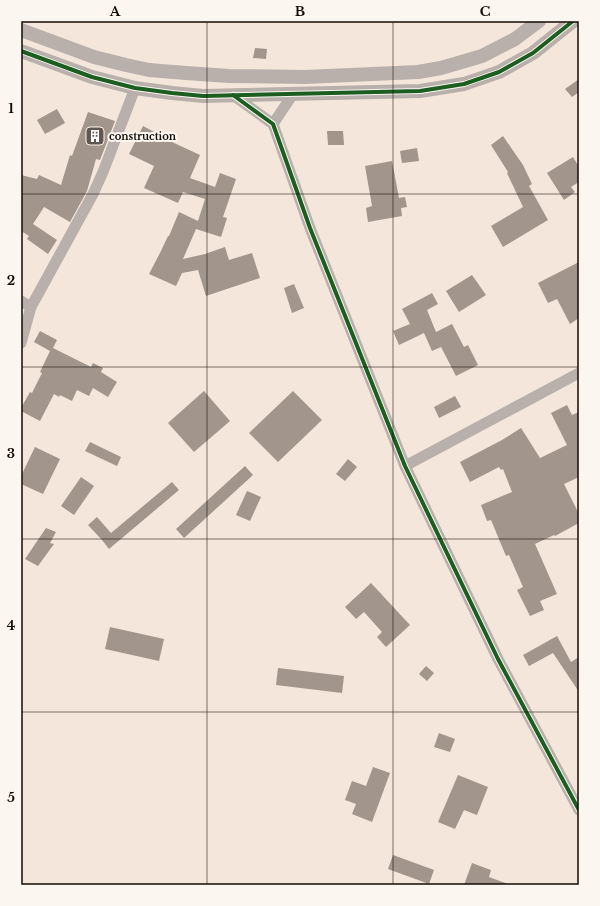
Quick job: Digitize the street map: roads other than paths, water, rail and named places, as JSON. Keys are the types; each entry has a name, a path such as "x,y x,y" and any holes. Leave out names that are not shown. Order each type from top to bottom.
{"street":[{"path":"21,30 94,57 149,70 229,76 305,77 418,72 441,68 482,56 515,39 539,21"},
{"path":"544,21 555,36"},
{"path":"21,51 92,77 135,88 180,94 203,96 420,91 464,84 499,72 533,53 573,21"},
{"path":"21,343 31,307 93,194 135,88"},
{"path":"273,124 293,94"},
{"path":"233,95 273,124 310,228 405,466 498,659 579,810"},
{"path":"21,301 31,307"},
{"path":"405,466 579,373"}],"place":[{"name":"construction","path":"95,136"}]}
